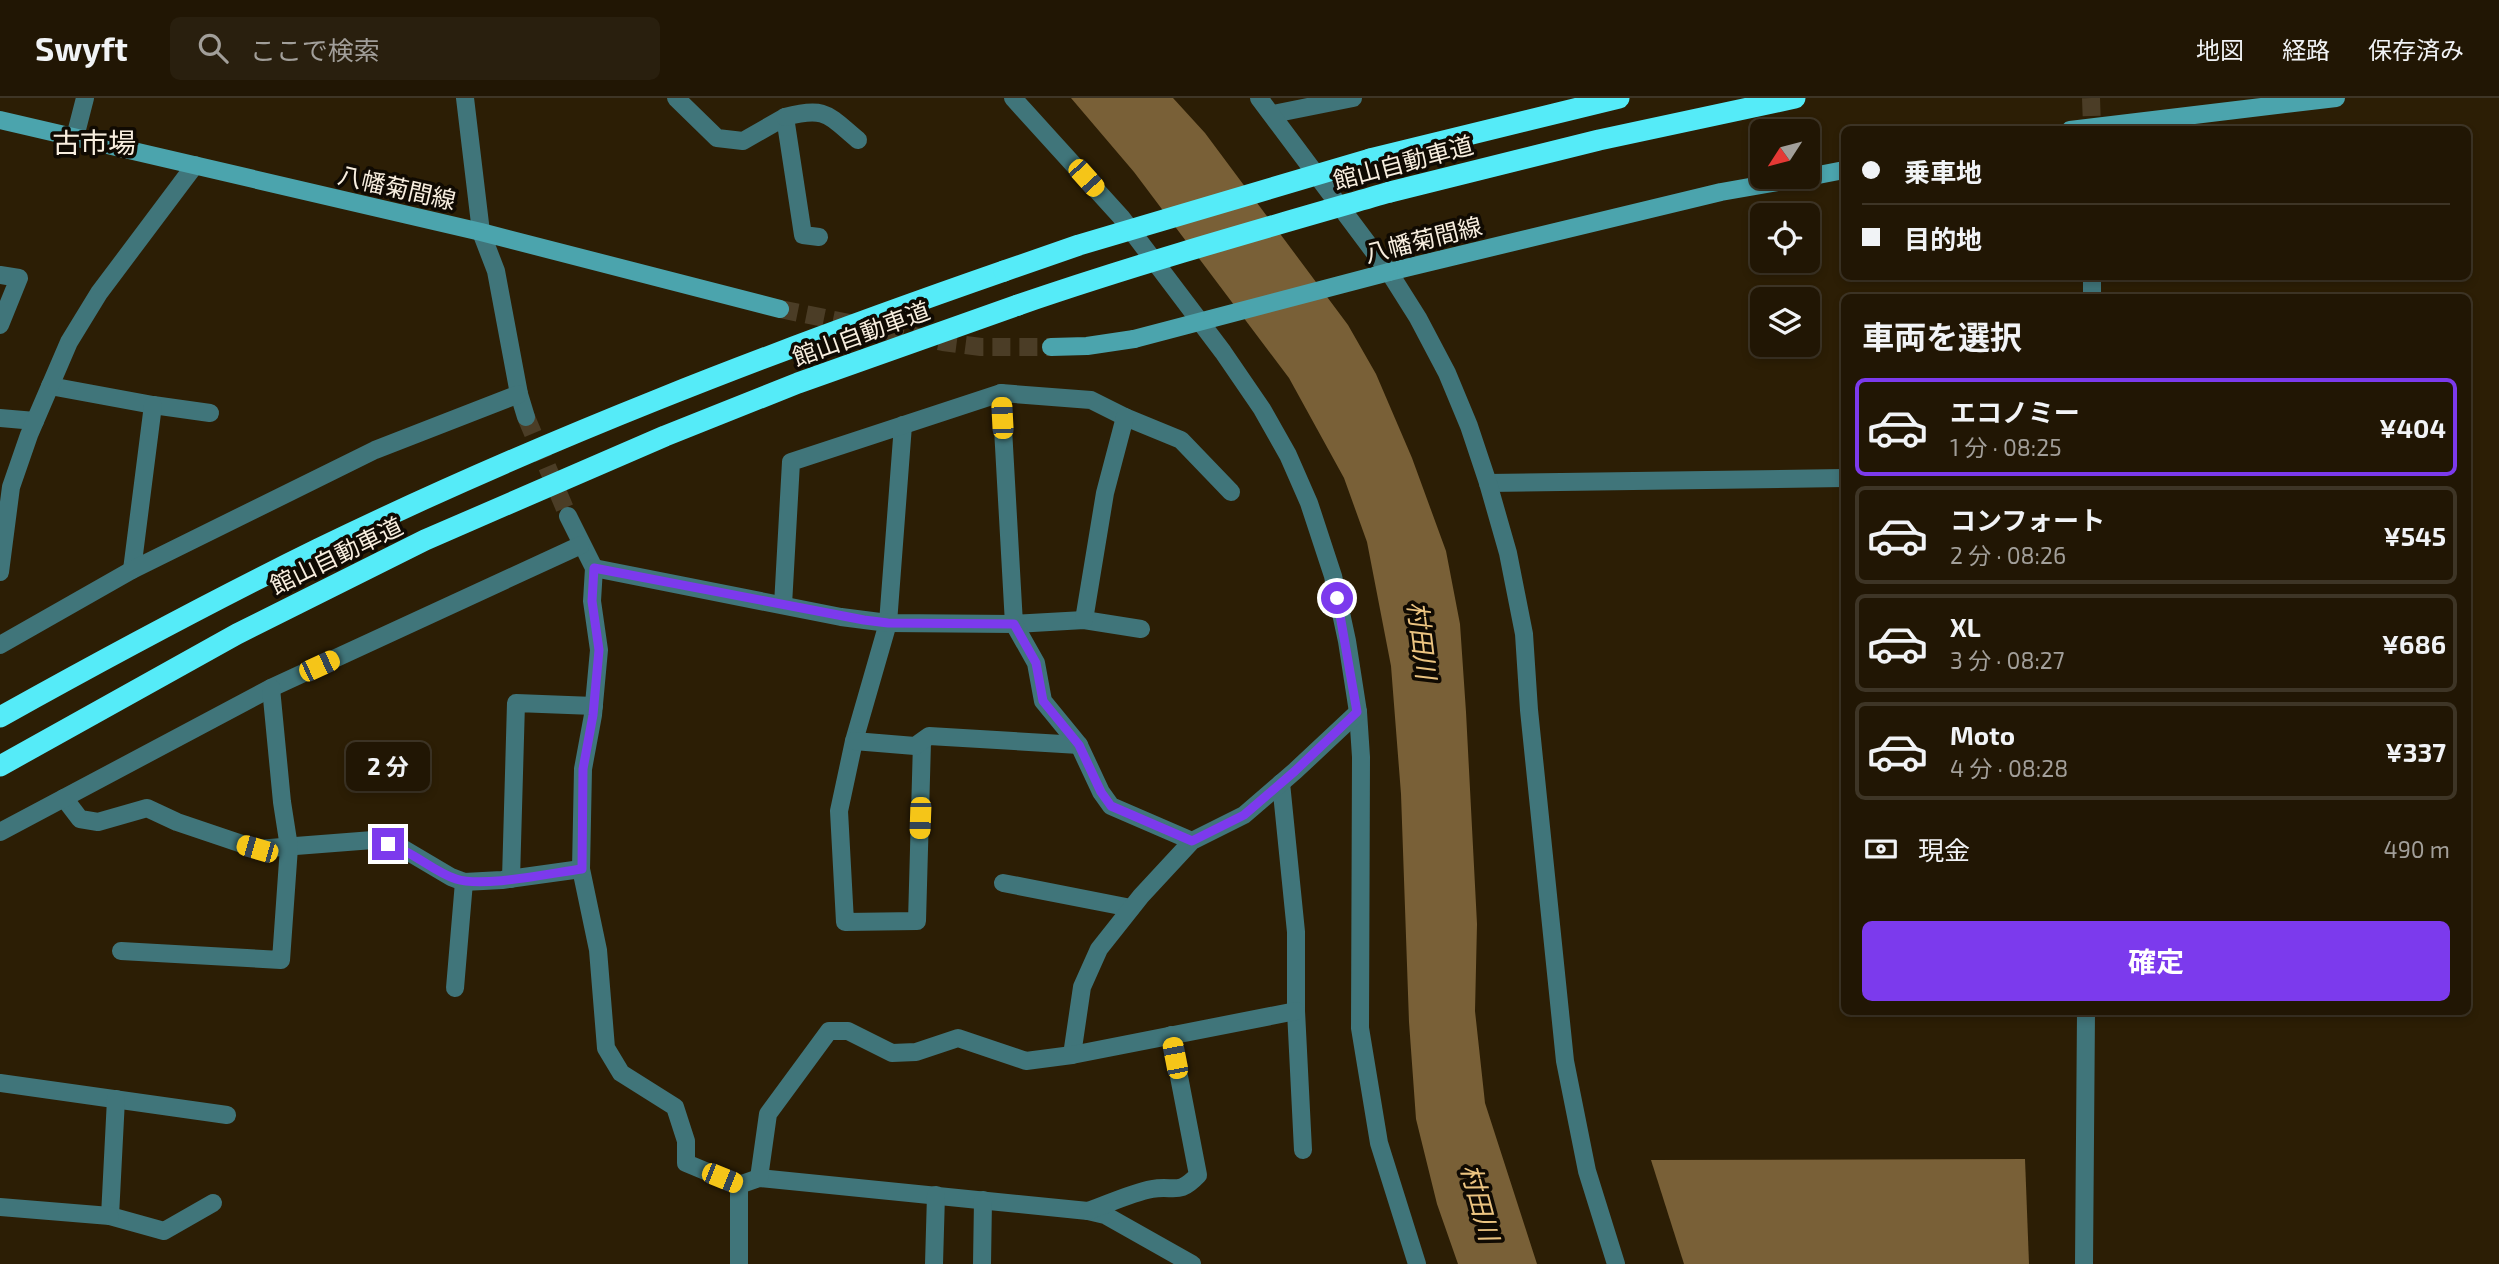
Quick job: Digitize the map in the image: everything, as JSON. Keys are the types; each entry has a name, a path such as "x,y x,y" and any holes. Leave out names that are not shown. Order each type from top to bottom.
{"highway":[{"name":"館山自動車道","path":"6,714 318,549 543,447 785,349 1105,238 1370,159 1619,98"},
{"name":"館山自動車道","path":"0,766 237,634 425,540 569,476 798,383 1017,305 1221,240 1390,192 1599,140 1795,98"}],"main road":[{"path":"2108,126 2336,98"},
{"name":"八幡菊間線","path":"0,120 481,232 780,309"},
{"name":"八幡菊間線","path":"1820,175 1841,171"},
{"name":"八幡菊間線","path":"1051,347 1087,346 1134,338 1389,272 1750,187"}],"street":[{"path":"75,137 85,98"},
{"path":"465,98 481,232 496,271 519,394 526,417"},
{"path":"676,98 717,138 743,141 785,117 805,111 826,113 858,140"},
{"path":"1013,98 1121,217 1223,352 1262,408 1288,455 1309,503 1333,576 1347,641 1362,757 1360,1028 1379,1143 1417,1264"},
{"path":"1259,98 1389,272 1418,318 1447,373 1488,482 1508,553 1524,634 1529,710 1564,1061 1587,1171 1616,1264"},
{"path":"1273,114 1353,98"},
{"path":"785,117 803,235 819,237"},
{"path":"0,572 11,488 69,342 99,293 195,165"},
{"path":"0,275 19,278 0,325"},
{"path":"50,386 210,413"},
{"path":"1001,393 1014,624 1036,663 1043,701 1079,745 1101,792 1111,806 1192,841"},
{"path":"783,605 791,462 1001,393 1091,400 1181,440 1231,492"},
{"path":"0,645 132,570 375,450 519,394"},
{"path":"132,570 153,405"},
{"path":"1084,620 1105,493 1125,417"},
{"path":"0,418 36,421"},
{"path":"903,425 888,623 854,741 839,811 845,922 917,921 922,741"},
{"path":"1488,482 1841,478"},
{"path":"568,516 594,568 592,601 599,650 594,706 583,769 582,869 598,950 606,1048 621,1073 675,1107 686,1141 686,1163 740,1185 759,1178 1088,1211 1105,1215 1192,1264"},
{"path":"0,832 271,688 582,545"},
{"path":"594,568 841,617 888,623 1014,624 1084,620 1141,629"},
{"path":"121,951 281,960 289,848 271,688"},
{"path":"511,878 516,704 594,706"},
{"path":"1072,1055 1082,987 1099,949 1131,908 1192,841 1244,815 1357,712"},
{"path":"854,741 915,746 929,736 1079,745"},
{"path":"1281,783 1296,932 1296,1011 1303,1150"},
{"path":"64,798 80,819 98,822 148,808 177,822 257,849 373,840 402,848 464,882 582,869"},
{"path":"455,988 464,882"},
{"path":"1003,883 1131,908"},
{"path":"759,1178 768,1114 829,1031 848,1031 892,1053 916,1052 958,1038 1026,1062 1296,1011"},
{"path":"2084,1264 2086,1015"},
{"path":"1088,1211 1154,1189 1173,1190 1188,1186 1198,1175 1171,1035"},
{"path":"0,1083 227,1115"},
{"path":"110,1216 116,1099"},
{"path":"739,1264 740,1185"},
{"path":"934,1264 936,1195"},
{"path":"982,1264 983,1200"},
{"path":"0,1207 110,1216 164,1231 214,1203"}],"water":[{"name":"村田川","path":"1071,98 1173,98 1205,133 1348,325 1376,374 1412,458 1446,551 1460,624 1477,924 1475,1011 1485,1103 1537,1264 1458,1264 1437,1204 1416,1119 1409,1022 1401,794 1391,666 1367,542 1344,478 1289,378 1134,172"},
{"path":"2025,1159 2029,1264 1684,1264 1651,1160"}],"tunnel":[{"path":"2091,98 2092,126"},
{"path":"780,309 943,342 981,347 1051,347"},
{"path":"526,417 568,516"}],"district":[{"name":"古市場","path":"94,142"}],"route":[{"path":"388,844 402,848 464,882 502,880 582,869 583,769 593,715 599,650 592,601 594,568 841,617 888,623 1014,624 1036,663 1043,701 1079,745 1101,792 1111,806 1192,841 1244,815 1357,712 1347,641 1337,598"}]}
